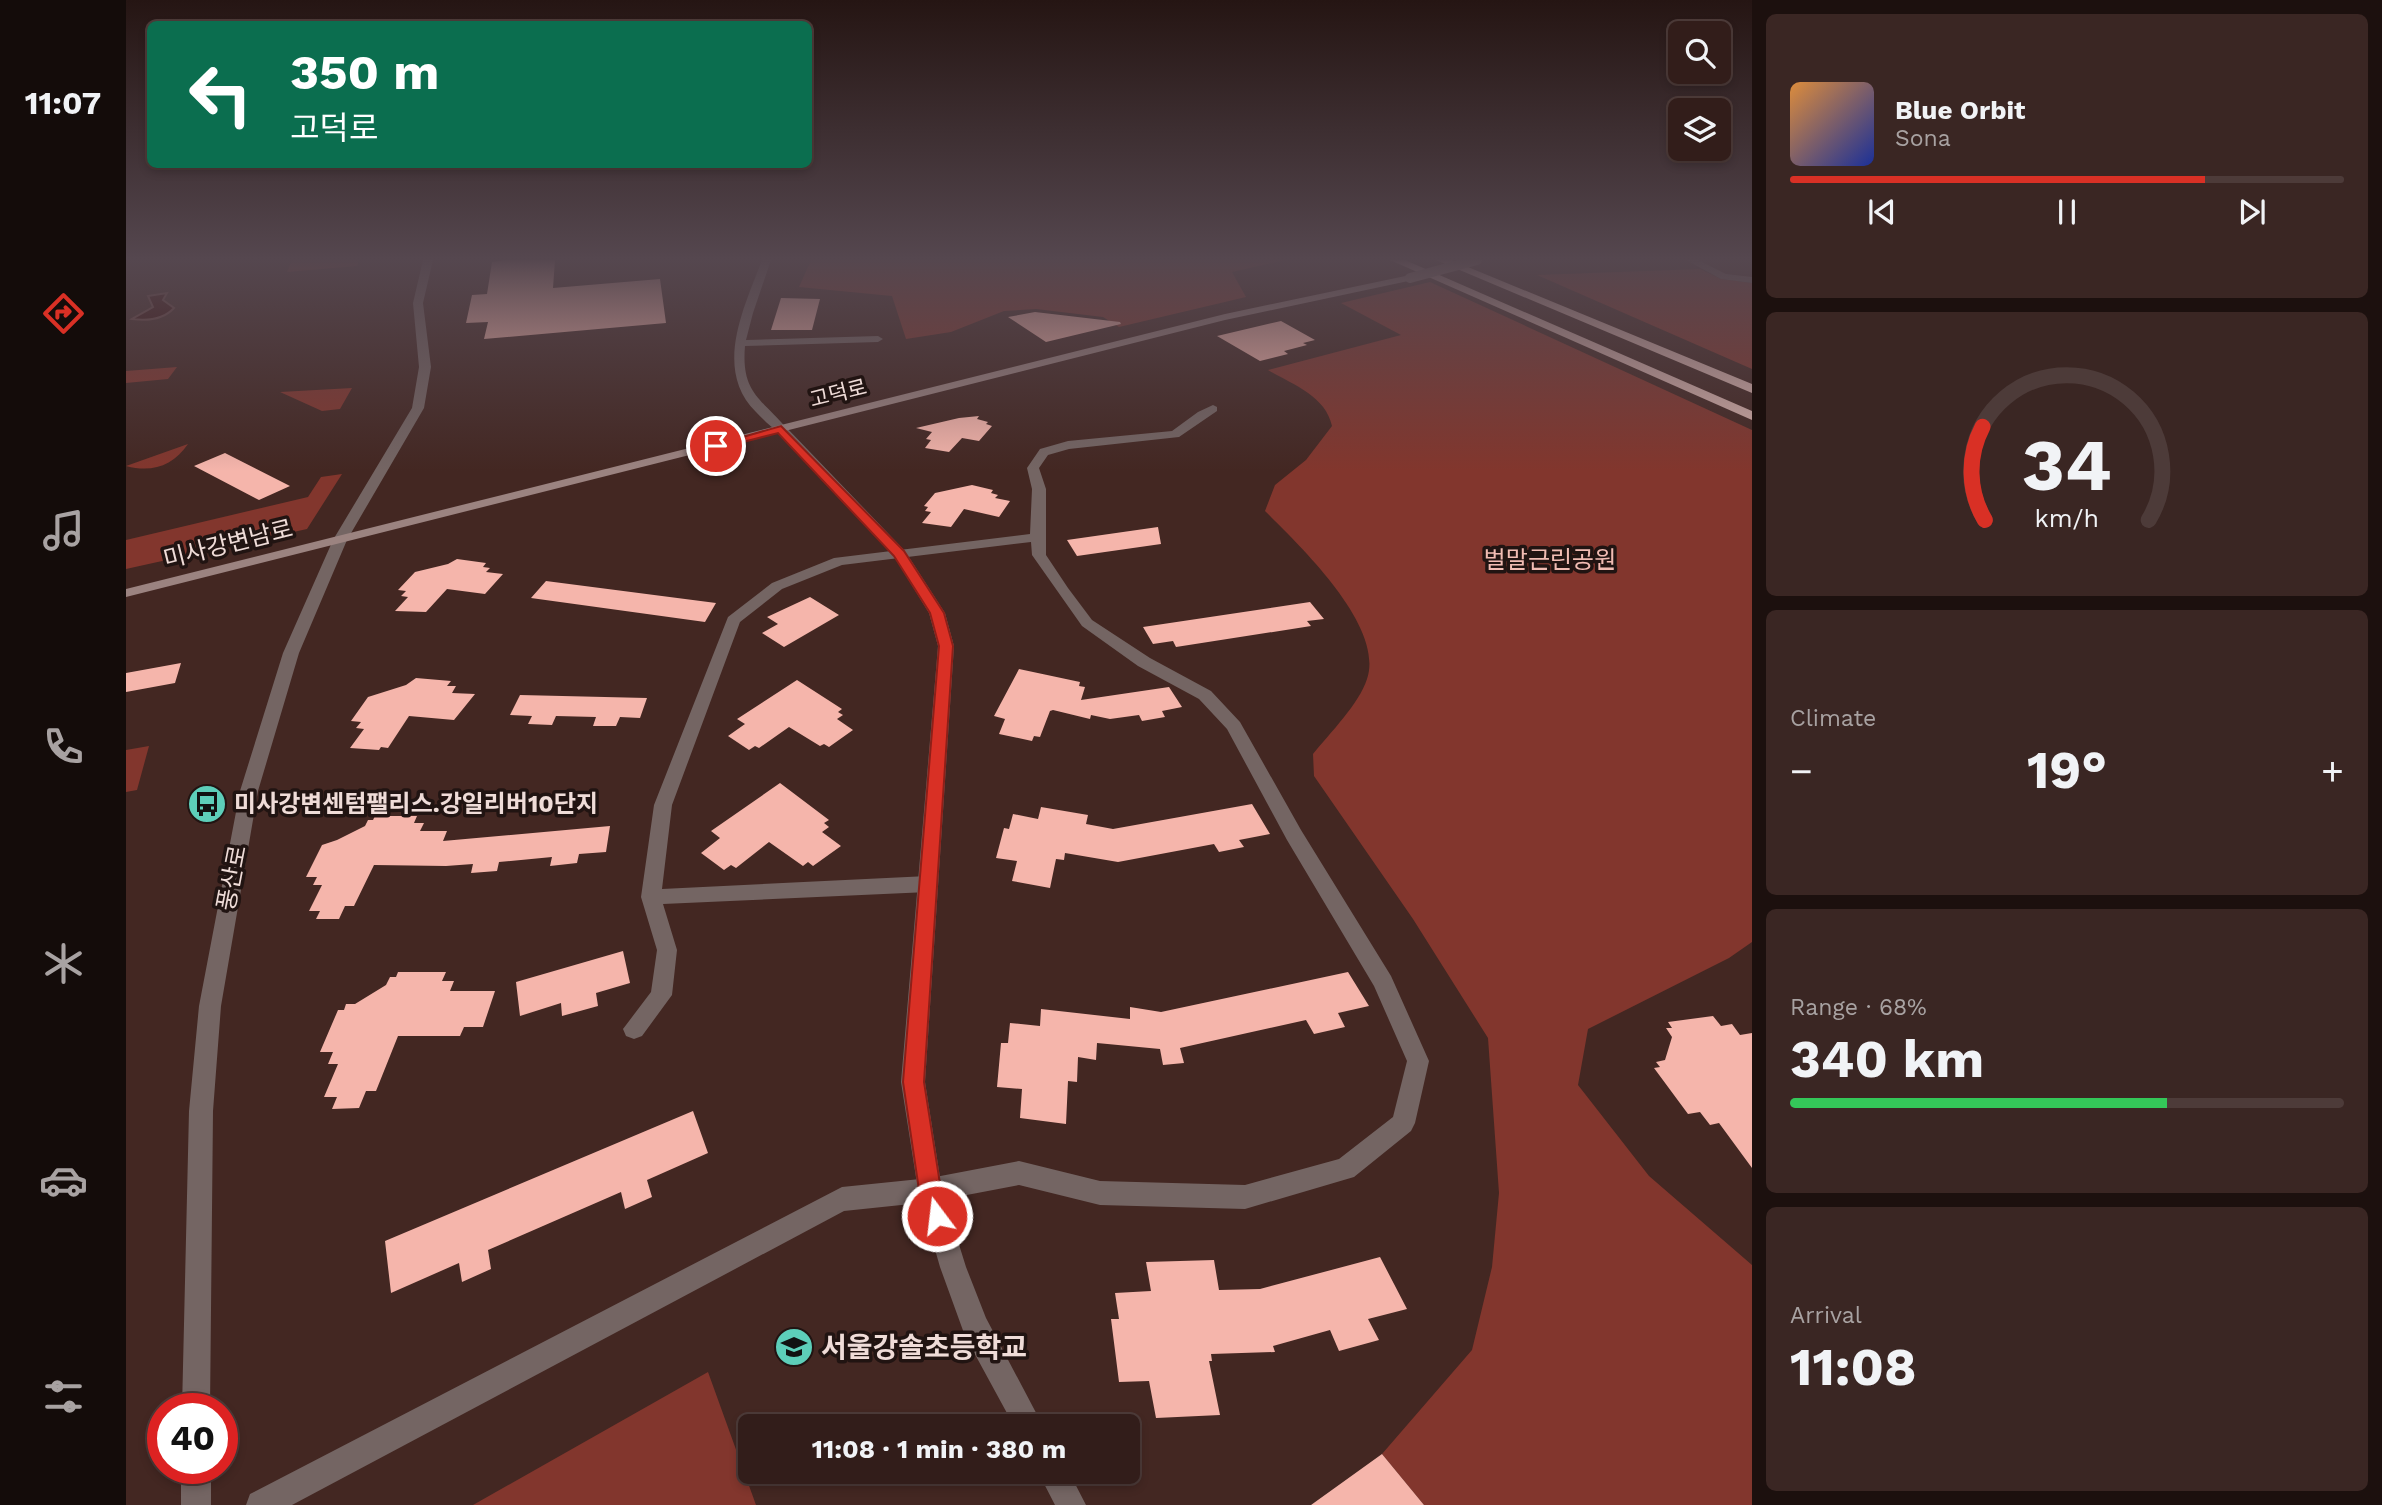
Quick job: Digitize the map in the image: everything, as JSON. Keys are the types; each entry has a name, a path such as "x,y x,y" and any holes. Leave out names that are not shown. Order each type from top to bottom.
{"highway":[{"path":"1548,330 1752,416"},
{"path":"1612,330 1752,389"}],"main road":[{"name":"고덕로","path":"341,540 1176,330"},
{"name":"미사강변남로","path":"126,593 341,540"}],"street":[{"name":"풍산로","path":"196,1393 201,1125 209,1006 249,791 290,653 341,540 418,408 425,367 421,330"},
{"path":"744,330 738,361 746,389 753,402 900,554 937,613 946,646 914,1082 930,1190 953,1267 975,1326 1023,1414"},
{"path":"740,342 877,340"},
{"path":"261,1505 842,1199 930,1190 1019,1173 1100,1193 1245,1197 1345,1169 1403,1123 1418,1061 1383,982 1294,835 1234,726 1205,695 1144,662 1087,623 1039,555 1039,489 1033,468 1044,452 1068,445 1175,433 1187,428 1201,414 1213,409"},
{"path":"634,1029 661,995 667,950 652,897 663,805 733,620 777,586 839,561 1037,537"},
{"path":"652,897 928,884"},
{"path":"196,1484 196,1505"},
{"path":"1060,1484 1071,1505"}],"green space":[{"path":"903,330 955,330 951,332 906,339"},
{"name":"벌말근린공원","path":"1392,330 1535,330 1752,430 1752,942 1729,958 1588,1029 1578,1085 1649,1176 1752,1265 1752,1505 1424,1505 1382,1454 1472,1350 1492,1267 1499,1193 1488,1038 1413,919 1314,776 1313,754 1358,698 1367,679 1369,658 1363,635 1336,588 1265,511 1275,485 1306,460 1332,426 1323,407 1307,392 1268,370 1401,335"},
{"path":"1663,330 1752,330 1752,369"},
{"path":"177,367 168,379 126,383 126,371"},
{"path":"352,388 340,409 322,411 280,392"},
{"path":"188,444 176,458 161,466 145,469 126,466"},
{"path":"342,474 307,529 126,569 126,540 308,497 321,477"},
{"path":"149,746 137,790 126,792 126,750"},
{"path":"708,1372 738,1455 738,1484 748,1484 756,1505 473,1505"}],"building":[{"path":"486,330 584,330 484,339"},
{"path":"1028,330 1095,330 1046,342"},
{"path":"1242,330 1298,330 1315,340 1284,351 1288,354 1260,361 1217,336"},
{"path":"979,416 977,419 992,426 979,441 962,438 949,452 925,448 931,440 926,439 932,432 916,428 959,418"},
{"path":"225,453 290,486 259,500 194,466"},
{"path":"972,485 993,490 991,493 998,495 995,498 1010,501 999,517 964,509 951,527 922,523 931,512 925,511 928,507 924,506 935,493"},
{"path":"1158,527 1161,544 1077,556 1067,540"},
{"path":"457,559 486,563 483,567 490,568 486,572 503,574 485,594 447,589 426,612 395,611 408,597 401,596 406,591 398,590 415,572 448,564"},
{"path":"546,581 716,603 705,622 531,598"},
{"path":"810,597 839,615 784,647 762,633 778,624 767,617"},
{"path":"1310,602 1324,619 1307,621 1311,626 1176,647 1173,641 1153,644 1143,627"},
{"path":"181,663 175,683 126,692 126,673"},
{"path":"1019,669 1080,682 1079,686 1085,687 1081,700 1169,687 1182,707 1162,711 1165,717 1142,721 1139,715 1110,719 1091,715 1090,719 1053,710 1050,711 1040,737 1034,736 1032,741 999,734 1005,719 994,716"},
{"path":"416,678 451,681 447,686 456,686 452,693 475,694 454,720 409,716 388,748 350,748 364,729 356,728 361,722 351,721 368,697 406,685"},
{"path":"797,680 842,709 838,712 843,715 837,719 853,730 829,747 824,744 820,746 789,727 759,748 755,746 749,750 728,736 745,724 737,719"},
{"path":"520,695 647,698 640,718 620,717 616,726 593,726 596,717 556,716 552,725 528,724 532,716 510,715"},
{"path":"780,783 829,820 824,823 829,827 822,832 841,846 813,866 808,862 803,866 769,842 736,868 731,865 724,870 701,853 720,838 711,831"},
{"path":"1252,804 1270,834 1239,840 1244,847 1219,852 1214,844 1118,862 1065,853 1064,860 1056,859 1050,888 1012,881 1017,861 996,858 1004,828 1009,829 1013,814 1038,819 1041,807 1088,815 1086,824 1113,829"},
{"path":"375,816 417,816 414,823 424,823 420,831 447,831 443,841 610,826 606,852 579,854 577,863 550,866 552,857 499,862 497,871 471,873 473,864 374,865 354,906 345,906 339,919 316,919 320,911 309,911 322,885 313,885 317,877 306,877 322,845 365,826 368,820 373,820"},
{"path":"623,951 630,983 596,993 598,1006 562,1016 561,1003 520,1016 516,982"},
{"path":"398,972 446,972 442,981 454,981 450,991 495,991 483,1027 464,1027 460,1036 398,1036 376,1091 366,1091 359,1108 332,1109 337,1097 324,1097 338,1064 328,1064 333,1052 320,1052 338,1010 344,1010 346,1004 355,1004 386,985 390,977 396,977"},
{"path":"1348,972 1369,1006 1338,1013 1345,1027 1314,1034 1306,1020 1180,1048 1184,1063 1163,1065 1160,1049 1097,1043 1096,1060 1078,1057 1077,1082 1068,1081 1066,1124 1020,1118 1022,1089 997,1087 1001,1043 1008,1043 1010,1023 1040,1026 1041,1009 1130,1019 1130,1007 1161,1012"},
{"path":"1713,1016 1721,1026 1732,1024 1740,1035 1752,1033 1752,1168 1719,1123 1710,1125 1700,1112 1688,1114 1654,1068 1660,1067 1656,1062 1665,1060 1672,1037 1666,1028 1672,1028 1668,1022"},
{"path":"693,1111 708,1153 647,1180 652,1197 625,1209 621,1192 488,1250 491,1269 462,1282 459,1263 391,1293 385,1241"},
{"path":"1380,1257 1407,1309 1368,1319 1379,1340 1339,1351 1330,1330 1273,1346 1275,1352 1211,1354 1212,1361 1209,1361 1220,1415 1156,1418 1149,1381 1119,1382 1111,1319 1119,1319 1115,1293 1151,1291 1146,1262 1214,1260 1219,1290 1260,1289"},
{"path":"1382,1454 1424,1505 1311,1505"}],"place":[{"name":"미사강변센텀팰리스.강일리버10단지","path":"207,804"},
{"name":"서울강솔초등학교","path":"794,1347"}],"route":[{"path":"716,446 781,429 900,554 937,613 946,646 919,980 914,1082 930,1190 937,1216"}]}
